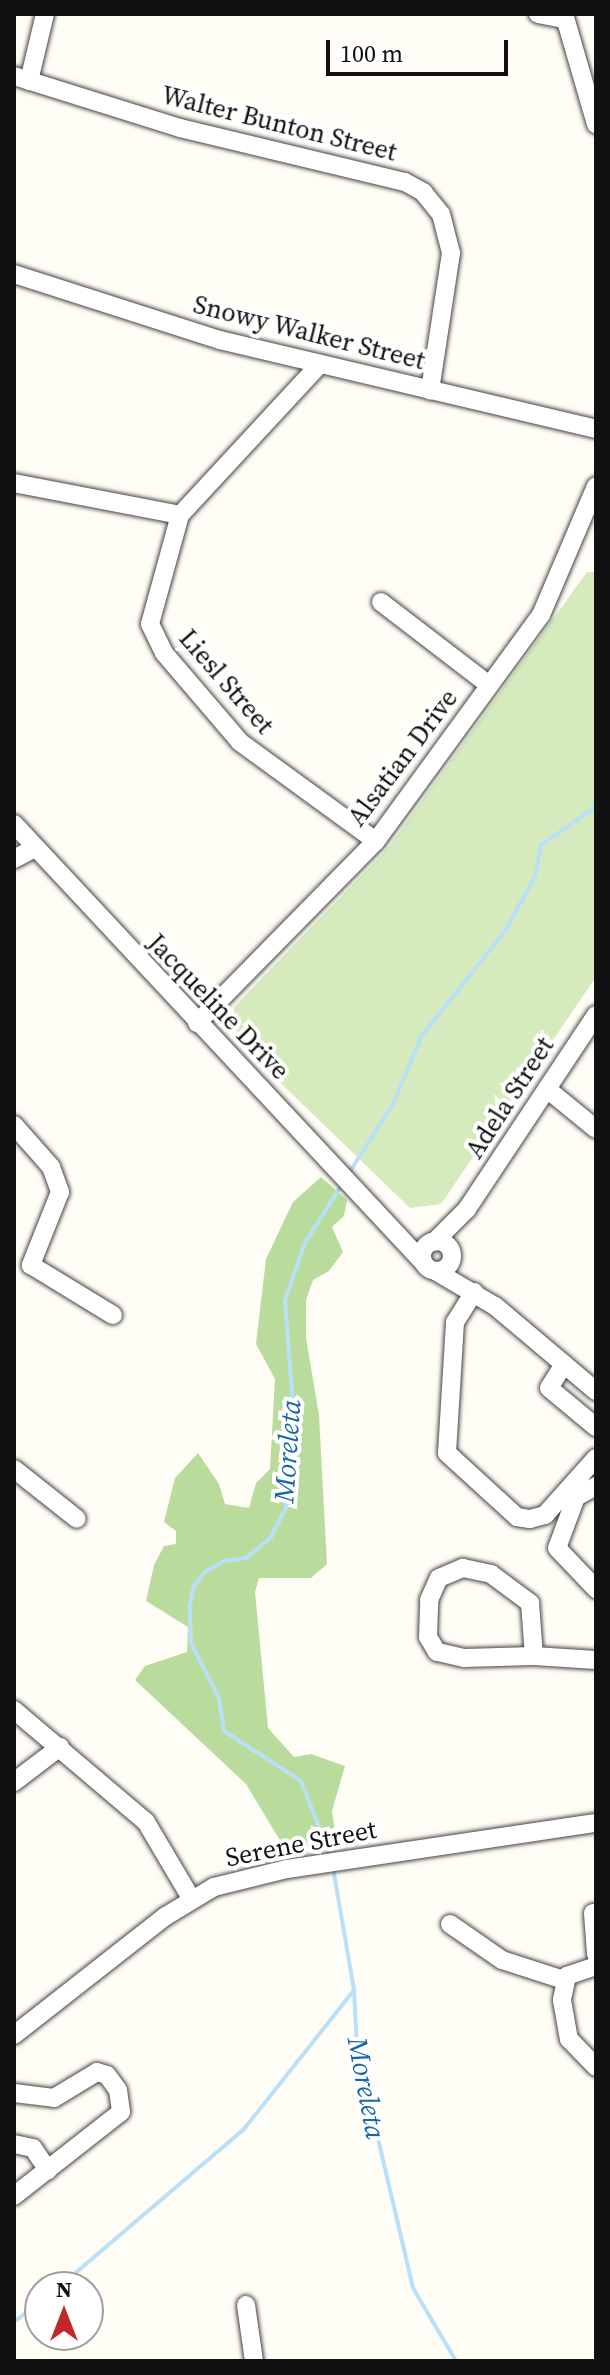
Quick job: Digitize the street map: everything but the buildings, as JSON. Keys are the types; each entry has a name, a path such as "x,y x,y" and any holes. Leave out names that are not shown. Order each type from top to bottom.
{"street":[{"path":"22,78 45,14"},
{"path":"538,14 564,16 596,124"},
{"name":"Walter Bunton Street","path":"22,78 180,128 405,182 423,192 441,214 451,253 430,390"},
{"name":"Snowy Walker Street","path":"14,274 207,336 596,429"},
{"name":"Liesl Street","path":"320,364 180,515 151,609 155,640 240,742 376,841"},
{"path":"14,483 180,515"},
{"name":"Alsatian Drive","path":"197,1023 376,841 541,615 596,486"},
{"path":"381,602 489,685"},
{"name":"Jacqueline Drive","path":"14,808 35,848"},
{"name":"Jacqueline Drive","path":"14,824 197,1023 430,1266 495,1306 596,1391"},
{"path":"14,859 35,848"},
{"name":"Adela Street","path":"430,1266 432,1242 467,1209 596,1015"},
{"path":"547,1089 596,1129"},
{"path":"14,1125 51,1167 60,1192 22,1270 113,1315"},
{"name":"Jacqueline Drive","path":"362,1192 432,1242 443,1243 495,1306"},
{"name":"Adela Street","path":"452,1254 467,1209"},
{"path":"430,1266 446,1269 452,1254"},
{"path":"474,1292 455,1322 447,1453 517,1517 530,1519 545,1515 596,1458"},
{"path":"564,1364 549,1388 596,1427"},
{"path":"14,1469 77,1519"},
{"path":"596,1486 576,1497 557,1548 596,1589"},
{"path":"534,1656 532,1609 526,1598 480,1569 456,1569 439,1578 429,1600 428,1637 437,1652 464,1658 534,1656 596,1660"},
{"path":"14,1710 146,1822 191,1898"},
{"path":"14,1782 60,1747"},
{"name":"Serene Street","path":"14,2035 191,1898 238,1880 287,1869 596,1823"},
{"path":"593,1913 596,1954"},
{"path":"450,1924 502,1960 564,1980 596,1966"},
{"path":"564,1980 562,2015 569,2039 596,2067"},
{"path":"14,2093 54,2098 97,2072 107,2075 118,2090 118,2118 14,2196"},
{"path":"14,2144 33,2148 48,2170"},
{"path":"246,2305 254,2361"}],"green space":[{"path":"587,572 596,572 596,977 441,1204 410,1208 234,1038 234,1007 388,848"},
{"path":"321,1177 347,1200 344,1216 332,1227 343,1252 329,1271 313,1280 306,1300 306,1338 319,1415 327,1564 311,1578 259,1578 255,1592 268,1728 294,1757 311,1754 345,1766 332,1811 337,1845 287,1852 246,1784 135,1680 145,1666 187,1652 188,1627 146,1601 154,1565 164,1546 176,1544 176,1531 164,1522 175,1478 198,1453 219,1484 225,1504 249,1508 256,1483 270,1469 275,1379 256,1344 266,1259 293,1202"}],"waterway":[{"name":"Moreleta","path":"349,1173 393,1104 421,1037 507,928 535,876 541,845 596,807"},
{"name":"Moreleta","path":"330,1855 301,1781 224,1731 219,1698 191,1643 190,1605 194,1586 205,1572 224,1561 246,1558 271,1537 286,1508 294,1420 285,1300 305,1243 342,1184"},
{"name":"Moreleta","path":"333,1868 354,1990 357,2049 413,2288 456,2361"},
{"path":"78,2271 244,2129 354,1990"},
{"path":"14,2322 24,2314"}]}
